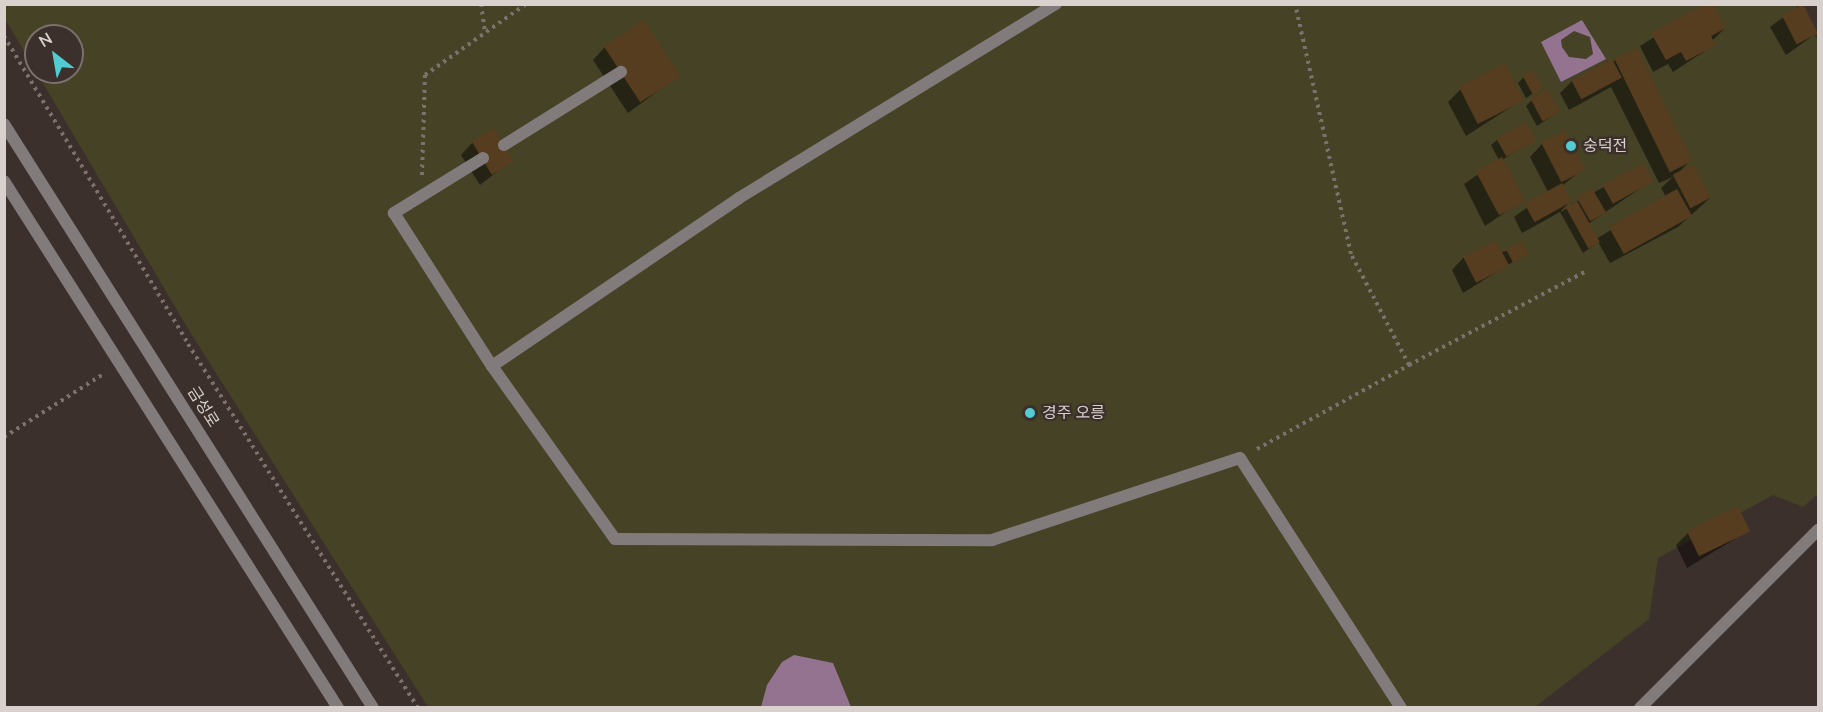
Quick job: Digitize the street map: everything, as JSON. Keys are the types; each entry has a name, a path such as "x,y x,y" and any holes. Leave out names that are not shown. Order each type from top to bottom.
{"street":[{"path":"492,366 739,198 1056,4"},
{"path":"504,145 621,72"},
{"name":"금성로","path":"4,124 373,708"},
{"path":"483,158 394,213 492,366 615,540 992,540 1240,458 1401,708"},
{"path":"4,181 338,708"},
{"path":"1640,708 1818,530"}],"path":[{"path":"481,4 485,34"},
{"path":"422,196 425,75 526,4"},
{"path":"1295,4 1351,254 1409,365"},
{"path":"4,36 188,344 418,708"},
{"path":"1240,458 1585,272"},
{"path":"4,437 120,364"}],"shaded area":[{"name":"경주 오릉","path":"4,5 1796,5 1818,41 1818,494 1803,507 1773,495 1658,558 1649,619 1535,707 428,707 190,332 43,84 84,84 84,24 24,24 24,51 5,19"},
{"path":"1582,20 1606,59 1561,82 1541,42","holes":["1574,31 1590,37 1593,54 1586,59 1569,57 1562,47 1561,40"]},
{"path":"794,655 833,663 851,707 761,707 767,685 782,662"}],"building":[{"path":"1803,4 1818,33 1797,44 1782,15"},
{"path":"1704,5 1714,5 1726,28 1711,36 1716,45 1686,61 1681,52 1666,60 1651,33"},
{"path":"644,20 680,76 640,102 604,46"},
{"path":"1637,48 1692,161 1670,172 1615,59"},
{"path":"1612,59 1622,78 1581,99 1571,81"},
{"path":"1505,63 1524,100 1478,124 1459,87"},
{"path":"1533,70 1543,88 1533,94 1523,76"},
{"path":"1548,89 1560,112 1543,121 1530,98"},
{"path":"1526,122 1536,140 1506,157 1496,138"},
{"path":"494,128 514,161 492,175 472,141"},
{"path":"1565,130 1585,170 1561,182 1541,142"},
{"path":"1502,157 1525,201 1499,215 1476,171"},
{"path":"1643,163 1653,181 1613,204 1603,185"},
{"path":"1693,164 1711,198 1691,208 1673,175"},
{"path":"1562,183 1572,201 1535,222 1524,204"},
{"path":"1592,188 1606,212 1590,221 1576,197"},
{"path":"1677,189 1692,216 1624,254 1609,227"},
{"path":"1577,201 1600,242 1588,248 1566,207"},
{"path":"1496,240 1509,266 1476,283 1463,257"},
{"path":"1522,241 1529,254 1513,263 1506,249"},
{"path":"1738,506 1750,531 1699,556 1687,531"}],"place":[{"name":"숭덕전","path":"1571,146"},
{"name":"경주 오릉","path":"1030,413"}]}
